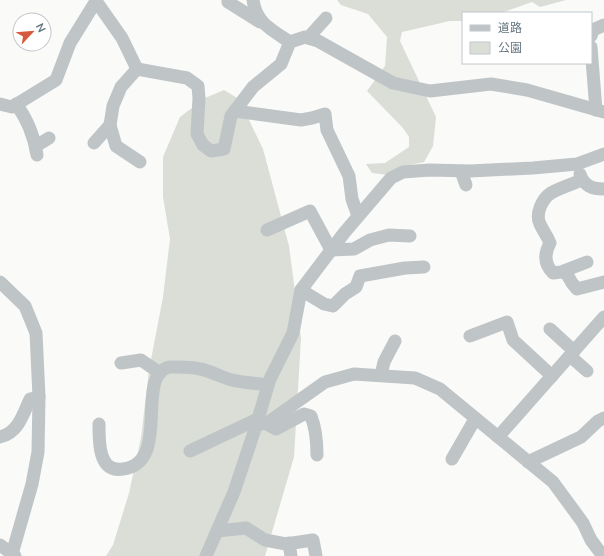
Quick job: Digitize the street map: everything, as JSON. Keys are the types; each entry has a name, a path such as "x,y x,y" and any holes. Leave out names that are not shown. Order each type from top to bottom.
{"street":[{"path":"228,0 228,2 290,42"},
{"path":"253,0 255,11 266,26"},
{"path":"0,104 12,107 56,80 70,43 95,1 122,38 137,69"},
{"path":"308,38 326,18"},
{"path":"592,33 593,30 604,25"},
{"path":"137,69 187,78 198,86 199,98 196,134 203,145 211,151 224,149 231,116 254,87 281,64 290,42 304,37 318,41 393,83 430,91 491,84 527,90 600,111 592,54"},
{"path":"137,69 121,87 113,106 110,125 116,146 140,162"},
{"path":"16,104 24,114 34,138 36,151 49,138"},
{"path":"235,111 301,120 326,114 327,130 349,176 352,199 358,216"},
{"path":"94,143 110,125"},
{"path":"206,556 234,492 260,423 270,379 293,332 301,290 358,216 391,178 403,172 533,168 577,164 604,154"},
{"path":"577,164 582,180 594,189 604,189"},
{"path":"461,170 466,185"},
{"path":"582,180 550,194 543,201 539,212 539,223 548,236 550,243 546,251 545,258 548,268 553,273 565,271 588,262"},
{"path":"267,230 310,211 331,250"},
{"path":"331,250 354,249 370,240 389,235 410,236"},
{"path":"301,290 324,304 333,306 345,294 356,287 360,276 405,268 424,267"},
{"path":"565,271 577,289 604,282"},
{"path":"0,282 25,306 36,333 39,397 38,452 32,484 9,554 0,545"},
{"path":"498,438 604,317"},
{"path":"470,336 507,322 513,340 552,376"},
{"path":"550,329 587,371"},
{"path":"381,375 384,362 395,342"},
{"path":"121,363 141,360 160,373"},
{"path":"99,424 99,443 105,463 114,470 125,469 139,463 146,454 154,384 160,373 169,367 200,369 232,380 268,385"},
{"path":"190,451 260,423 326,382 354,374 415,378 440,390 554,482 583,523 591,540 603,556"},
{"path":"0,437 7,436 14,430 30,399 39,397"},
{"path":"260,423 276,429 304,414 311,416 315,426 317,455"},
{"path":"528,462 581,437 598,421 604,418"},
{"path":"452,459 475,419"},
{"path":"217,532 246,528 265,540 290,550 313,540 316,556"}],"green space":[{"path":"337,0 566,0 540,7 532,2 504,12 462,12 462,21 450,21 402,32 400,41 436,117 433,146 424,162 406,166 389,175 372,173 366,164 385,163 409,147 409,137 403,128 367,91 385,66 387,37 368,14 341,5"},
{"path":"224,90 239,99 263,149 289,246 301,338 294,457 265,556 106,556 113,545 129,493 141,438 149,370 163,297 170,239 163,197 163,157 180,117 205,98"}]}
